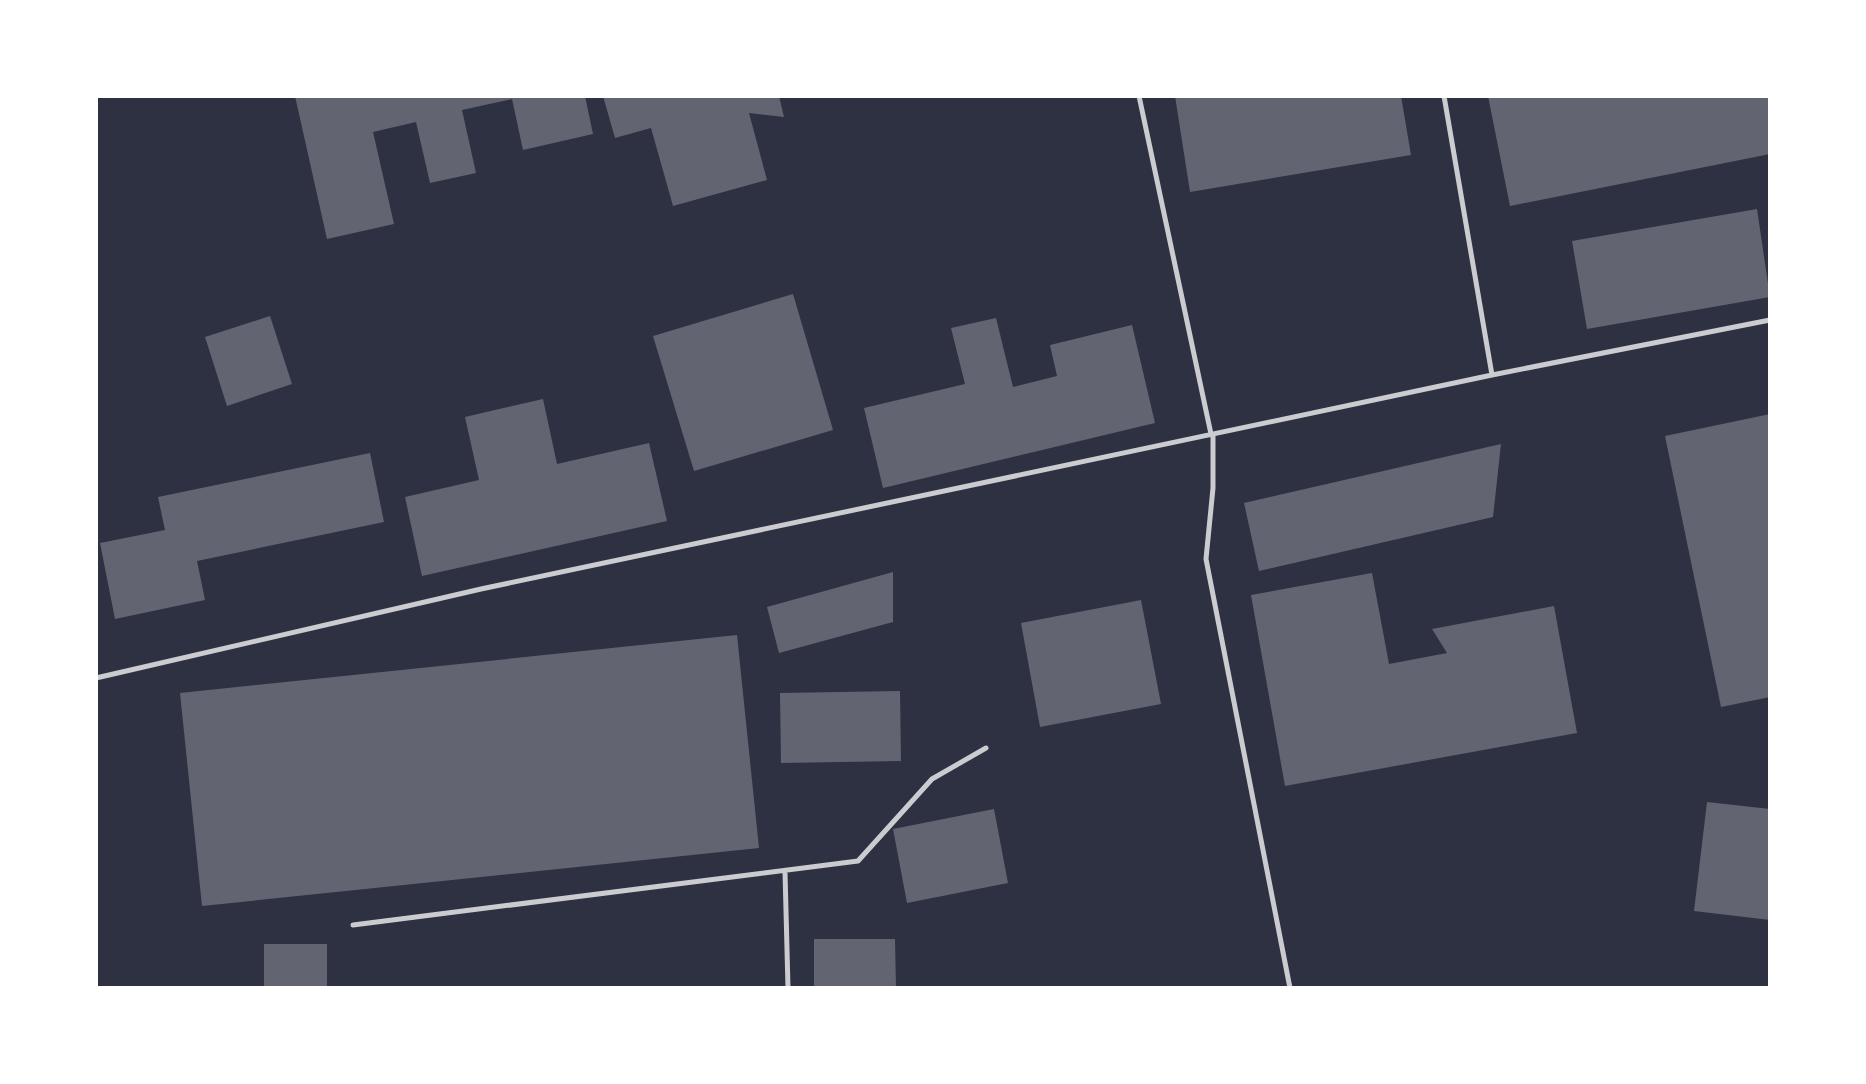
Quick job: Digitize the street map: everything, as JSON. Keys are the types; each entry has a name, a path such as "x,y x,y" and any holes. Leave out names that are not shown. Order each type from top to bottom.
{"lane":[{"path":"1139,96 1212,435 1213,488 1206,559 1290,988"},
{"path":"1444,96 1492,375"},
{"path":"96,678 481,589 1492,375 1770,320"},
{"path":"353,925 858,861 932,779 986,748"},
{"path":"785,872 788,988"}],"building":[{"path":"295,96 585,96 593,134 523,150 512,99 462,110 476,173 430,183 416,122 373,132 394,224 327,239"},
{"path":"603,96 779,96 784,117 749,113 767,180 673,206 651,128 615,138"},
{"path":"1175,96 1401,96 1411,155 1190,192"},
{"path":"1488,96 1770,96 1770,154 1510,206"},
{"path":"1757,209 1770,297 1587,329 1572,241"},
{"path":"793,294 833,430 694,471 653,336"},
{"path":"270,316 292,384 227,406 205,337"},
{"path":"996,318 1013,387 1057,376 1050,345 1132,325 1155,423 883,488 864,408 965,384 951,328"},
{"path":"543,399 557,464 649,443 667,521 422,576 405,497 479,480 465,417"},
{"path":"1770,414 1770,697 1721,707 1665,436"},
{"path":"1501,444 1493,517 1259,571 1244,503"},
{"path":"370,453 384,522 197,561 205,600 115,619 100,543 165,530 158,497"},
{"path":"893,572 893,622 779,653 767,607"},
{"path":"1372,573 1389,664 1447,653 1432,629 1554,606 1577,733 1285,786 1251,595"},
{"path":"1141,600 1161,704 1040,727 1021,623"},
{"path":"737,635 759,848 202,906 180,693"},
{"path":"900,691 901,761 781,763 780,693"},
{"path":"1707,802 1770,809 1770,920 1694,911"},
{"path":"994,809 1008,883 907,903 893,829"},
{"path":"814,939 895,939 896,988 814,988"},
{"path":"264,944 327,944 327,988 264,988"}]}
